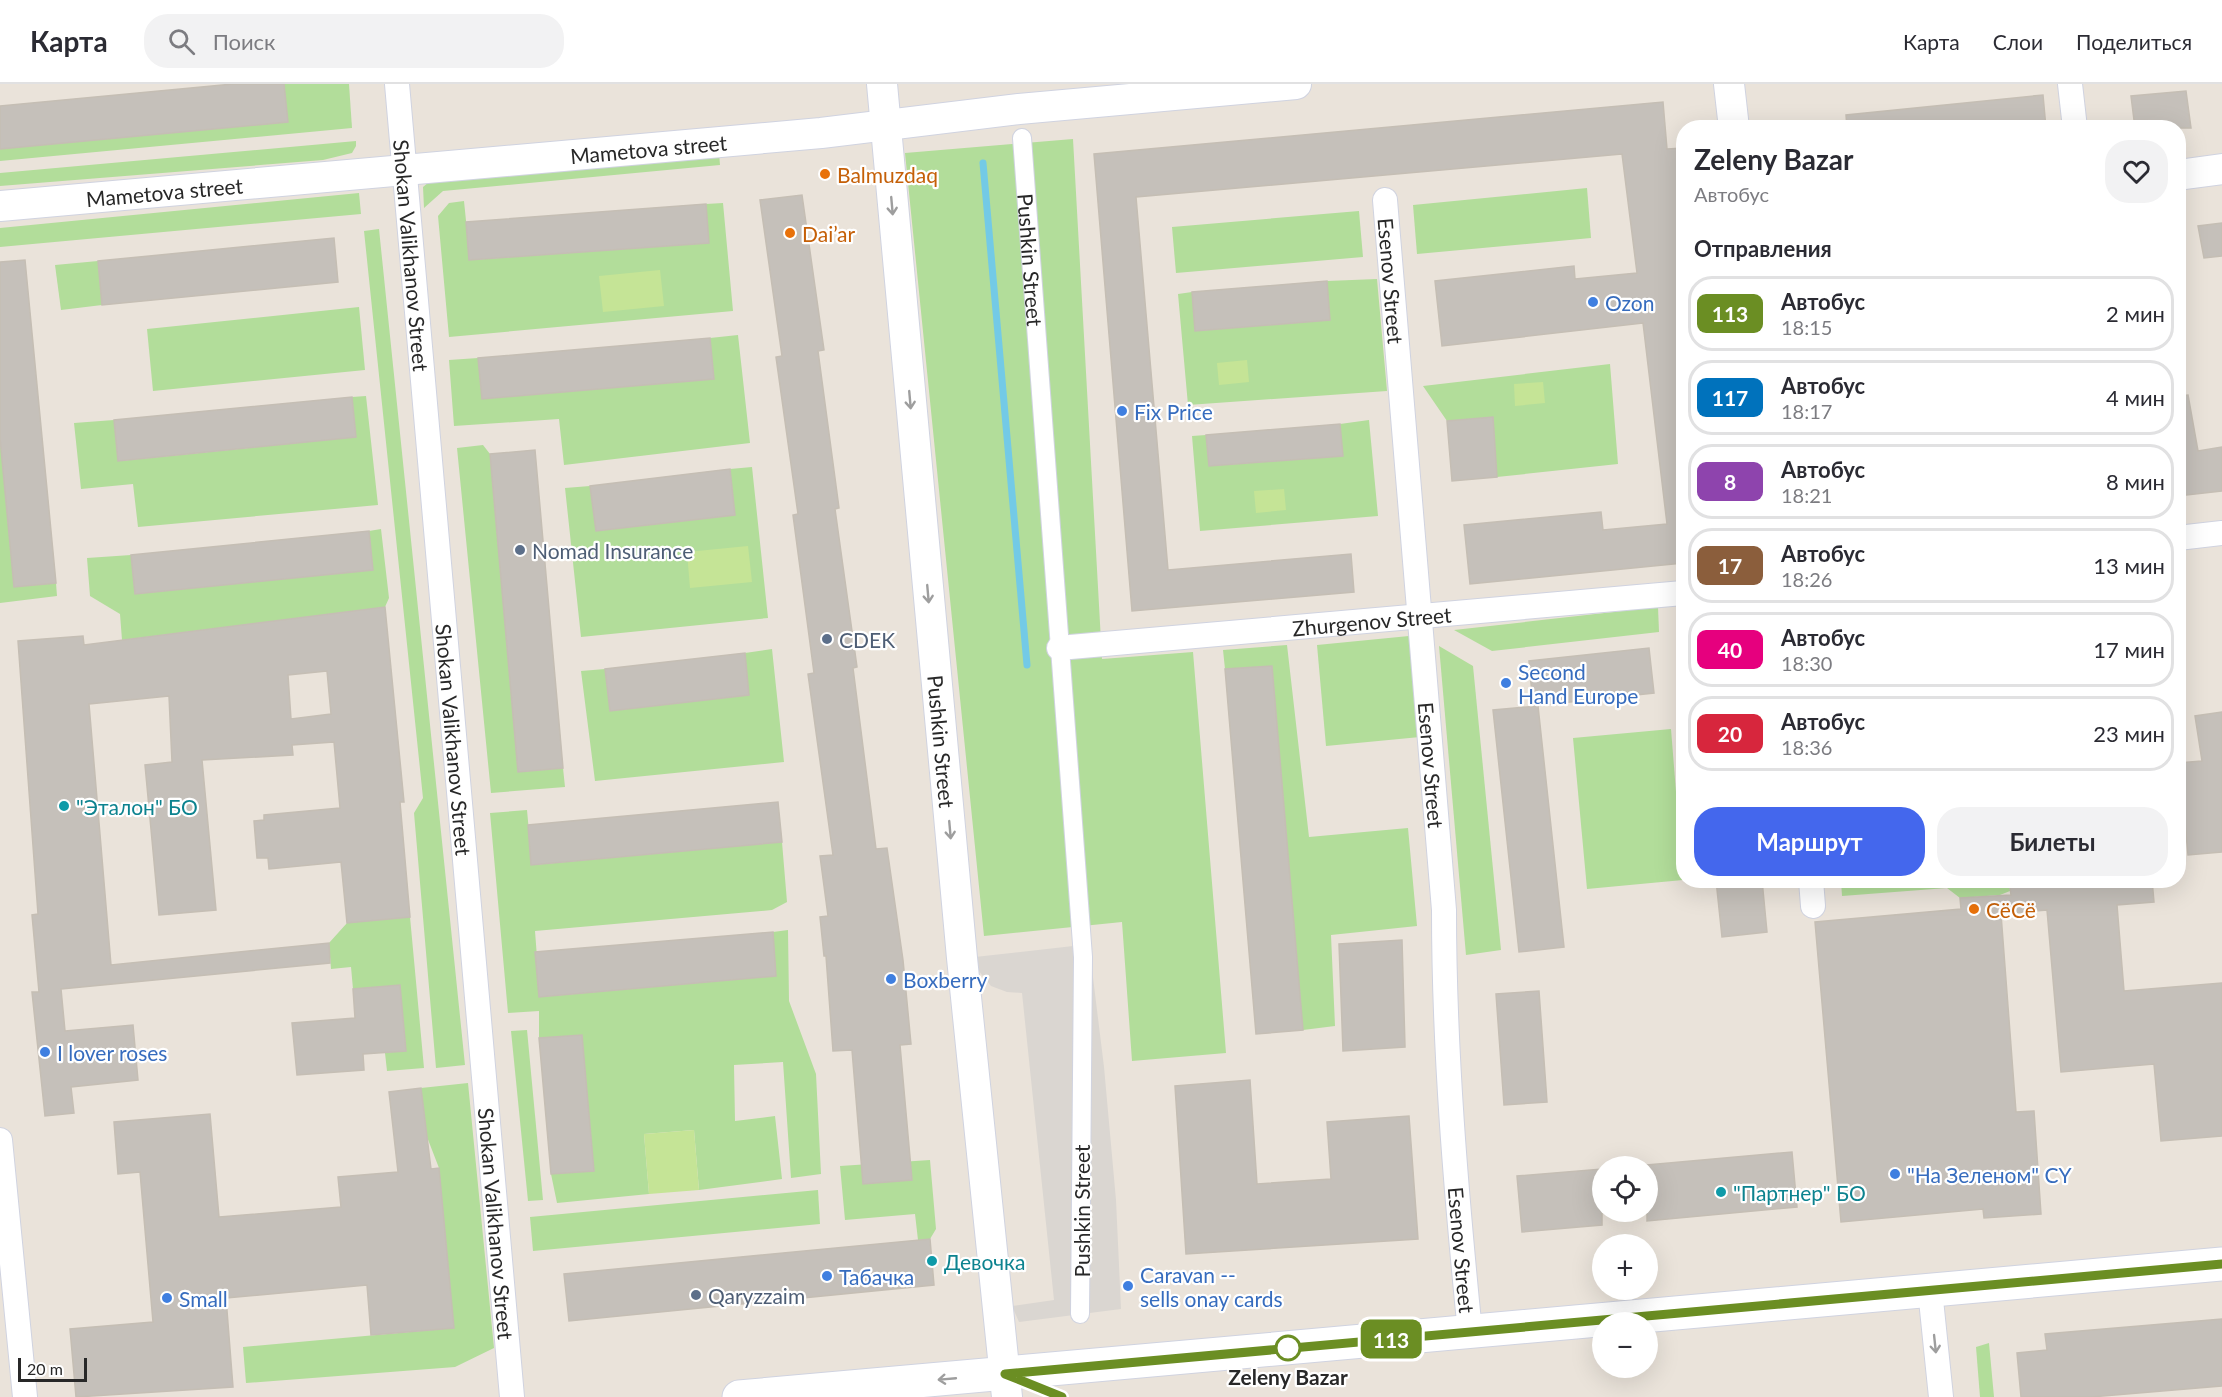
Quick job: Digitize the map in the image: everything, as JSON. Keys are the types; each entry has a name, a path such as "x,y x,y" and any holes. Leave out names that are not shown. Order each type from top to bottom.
{"main road":[{"path":"739,1397 1006,1385 1470,1332 2222,1264"}],"street":[{"name":"Shokan Valikhanov Street","path":"397,84 512,1397"},
{"name":"Pushkin Street","path":"882,84 884,127 963,973 1006,1385"},
{"name":"Mametovа street","path":"0,206 884,127 1019,108 1296,84"},
{"path":"1729,84 1733,120"},
{"path":"2070,84 2074,120"},
{"name":"Pushkin Street","path":"1022,138 1083,957 1080,1314"},
{"path":"2186,174 2222,169"},
{"name":"Esenov Street","path":"1385,200 1444,910 1444,1009 1454,1167 1470,1332"},
{"path":"2186,537 2222,532"},
{"name":"Zhurgenov Street","path":"1059,648 1676,594"},
{"path":"1812,888 1813,906"},
{"path":"0,1140 25,1397"},
{"path":"1930,1290 1941,1397"}],"green space":[{"path":"284,84 349,84 352,128 0,161 0,149"},
{"path":"1073,139 1102,659 1193,652 1226,1053 1132,1061 1122,922 984,936 905,153"},
{"path":"356,141 352,153 323,160 0,186 0,173"},
{"path":"719,153 720,165 443,191 424,208 423,187 435,177"},
{"path":"1587,188 1591,238 1417,254 1413,205"},
{"path":"359,193 361,214 0,247 0,228"},
{"path":"464,201 470,260 708,243 706,204 723,203 733,311 449,337 438,216 449,203"},
{"path":"1359,211 1363,257 1176,273 1172,227"},
{"path":"379,229 465,1065 436,1068 414,813 423,798 364,231"},
{"path":"98,261 102,305 61,310 55,265"},
{"path":"660,270 664,306 603,312 599,276"},
{"path":"1377,279 1387,391 1188,405 1178,294 1192,292 1196,331 1330,320 1327,281"},
{"path":"359,307 365,370 153,391 147,329"},
{"path":"738,335 750,443 564,465 559,419 454,426 449,360 478,358 482,399 713,379 710,338"},
{"path":"1247,360 1249,382 1219,385 1217,363"},
{"path":"1610,364 1618,464 1497,477 1493,417 1447,421 1423,386"},
{"path":"1543,382 1545,403 1515,406 1514,384"},
{"path":"366,396 378,505 138,527 133,484 81,489 74,423 114,420 119,461 356,437 352,397"},
{"path":"1369,420 1378,516 1200,531 1192,436 1206,435 1209,466 1342,456 1340,424"},
{"path":"0,438 14,587 56,583 57,596 0,603"},
{"path":"483,445 490,454 518,772 563,768 565,787 491,793 457,448"},
{"path":"752,467 768,618 581,637 565,488 590,486 596,531 735,515 730,469"},
{"path":"1284,489 1286,510 1256,513 1254,491"},
{"path":"381,529 389,598 385,607 122,640 120,614 90,596 87,558 131,555 135,594 373,570 369,531"},
{"path":"748,546 752,582 690,588 687,552"},
{"path":"1658,607 1659,632 1492,651 1454,630"},
{"path":"1409,636 1420,737 1326,746 1317,645"},
{"path":"1287,645 1309,837 1408,828 1417,926 1331,935 1335,1026 1303,1030 1272,666 1225,669 1223,650"},
{"path":"1439,646 1473,666 1501,950 1466,955"},
{"path":"772,649 784,762 595,781 581,671 605,669 610,711 749,695 745,653"},
{"path":"1671,729 1676,792 1676,881 1587,889 1573,738"},
{"path":"527,810 532,865 782,842 787,902 772,910 535,931 540,997 776,976 773,932 788,930 789,1001 816,1074 821,1174 791,1178 783,1062 734,1065 735,1121 775,1116 782,1179 699,1190 694,1130 644,1134 649,1194 557,1203 551,1174 593,1171 582,1035 539,1038 539,1011 508,1013 490,813"},
{"path":"1841,888 1947,888 1842,896"},
{"path":"1947,888 2010,888 2010,891 2000,895 1960,898"},
{"path":"410,917 424,1068 387,1071 385,1053 406,1050 400,986 353,989 351,967 331,969 329,943 347,923"},
{"path":"527,1030 543,1200 528,1201 511,1031"},
{"path":"468,1083 494,1348 455,1367 246,1383 243,1347 454,1328 439,1168 427,1137 421,1088"},
{"path":"694,1130 699,1190 649,1194 644,1134"},
{"path":"930,1160 936,1229 930,1239 918,1240 915,1214 845,1220 840,1166"},
{"path":"818,1190 820,1224 533,1251 530,1217"},
{"path":"1989,1343 1994,1397 1980,1397 1976,1347"}],"shaded area":[{"path":"1082,945 1090,953 1104,1067 1116,1200 1121,1309 1019,1322 1012,1306 1054,1300 1022,993 1007,992 991,986 978,970 975,957"}],"building":[{"path":"233,84 284,84 288,122 0,149 0,106"},
{"path":"2186,91 2191,128 2186,128 2186,120 2134,120 2131,96"},
{"path":"2043,95 2045,120 1846,120 1846,115"},
{"path":"1663,102 1667,149 1676,148 1676,564 1470,584 1464,525 1601,512 1603,530 1667,524 1643,323 1442,346 1435,281 1574,266 1575,279 1637,273 1622,154 1136,197 1168,570 1351,554 1354,592 1132,611 1094,154"},
{"path":"802,195 824,350 818,351 839,508 835,509 857,667 853,668 876,849 887,848 903,960 911,1044 900,1045 912,1180 863,1184 852,1050 833,1051 826,956 824,956 820,917 828,916 820,856 833,855 808,674 814,673 793,515 798,514 776,357 782,356 760,200"},
{"path":"706,204 709,243 469,260 466,222"},
{"path":"2222,223 2222,256 2204,258 2198,226"},
{"path":"334,238 338,282 102,305 98,261"},
{"path":"25,260 56,583 14,587 0,438 0,262"},
{"path":"1327,281 1330,320 1195,331 1192,292"},
{"path":"710,338 714,379 482,399 478,358"},
{"path":"2186,395 2188,395 2198,451 2222,447 2222,491 2186,495"},
{"path":"352,397 356,437 118,461 114,420"},
{"path":"1493,417 1497,477 1452,481 1447,421"},
{"path":"1340,424 1343,456 1209,466 1206,435"},
{"path":"535,450 563,768 518,772 490,454"},
{"path":"730,469 735,515 596,531 590,486"},
{"path":"369,531 373,570 135,594 131,555"},
{"path":"385,607 404,802 400,802 410,917 347,923 341,862 269,869 268,858 257,858 254,821 264,820 264,815 340,808 334,742 292,745 293,755 202,760 216,910 159,915 145,765 172,762 169,696 89,704 111,965 329,943 330,963 61,989 65,1031 133,1025 138,1080 71,1087 74,1113 45,1116 32,992 39,992 32,915 38,914 18,641 83,636 84,645","holes":["327,671 331,714 291,719 288,675"]},
{"path":"1649,648 1654,693 1533,706 1529,661"},
{"path":"745,653 749,695 610,711 605,669"},
{"path":"1272,666 1303,1030 1256,1034 1225,669"},
{"path":"1538,706 1564,947 1519,952 1493,710"},
{"path":"2222,712 2222,852 2188,855 2186,762 2202,761 2195,716"},
{"path":"778,802 782,842 531,865 528,825"},
{"path":"1717,888 1763,888 1767,932 1722,937"},
{"path":"2010,888 2153,888 2154,902 2117,905 2124,991 2222,983 2222,1136 2161,1141 2154,1064 2061,1072 2047,910 2001,914 2016,1112 2034,1111 2041,1214 1984,1218 1983,1209 1841,1222 1815,922 1961,909 1960,898 2011,895"},
{"path":"773,932 776,976 539,997 535,952"},
{"path":"1402,940 1405,1047 1343,1051 1339,944"},
{"path":"400,985 406,1051 363,1054 364,1070 297,1075 292,1023 355,1018 353,989"},
{"path":"1539,991 1547,1102 1504,1105 1496,994"},
{"path":"582,1035 594,1171 551,1174 539,1038"},
{"path":"1250,1080 1257,1184 1331,1179 1327,1122 1409,1116 1418,1239 1186,1254 1175,1086"},
{"path":"421,1088 431,1169 439,1168 454,1328 371,1335 367,1285 226,1298 233,1387 76,1397 70,1329 153,1322 140,1172 118,1174 114,1122 210,1114 219,1217 341,1207 338,1177 398,1172 389,1092"},
{"path":"1792,1152 1797,1207 1658,1220 1658,1164"},
{"path":"1592,1170 1592,1222 1602,1222 1602,1225 1522,1232 1517,1176"},
{"path":"930,1239 934,1285 569,1321 564,1274"},
{"path":"2222,1319 2222,1386 2091,1397 2021,1397 2017,1353 2047,1350 2045,1334"}],"waterway":[{"path":"983,163 1027,665"}],"bus line":[{"name":"113","path":"1062,1397 1005,1374 2222,1264"}],"place":[{"name":"Balmuzdaq","path":"825,174"},
{"name":"Dai’ar","path":"790,233"},
{"name":"Ozon","path":"1593,302"},
{"name":"Fix Price","path":"1122,411"},
{"name":"Nomad Insurance","path":"520,550"},
{"name":"CDEK","path":"827,639"},
{"name":"Second Hand Europe","path":"1506,683"},
{"name":"\"Эталон\" БО","path":"64,806"},
{"name":"СёСё","path":"1974,909"},
{"name":"Boxberry","path":"891,979"},
{"name":"I lover roses","path":"45,1052"},
{"name":"\"На Зеленом\" СҮ","path":"1895,1174"},
{"name":"\"Партнер\" БО","path":"1721,1192"},
{"name":"Девочка","path":"932,1261"},
{"name":"Табачка","path":"827,1276"},
{"name":"Caravan -- sells onay cards","path":"1128,1286"},
{"name":"Qaryzzaim","path":"696,1295"},
{"name":"Small","path":"167,1298"},
{"name":"Zeleny Bazar","path":"1288,1348"}]}
